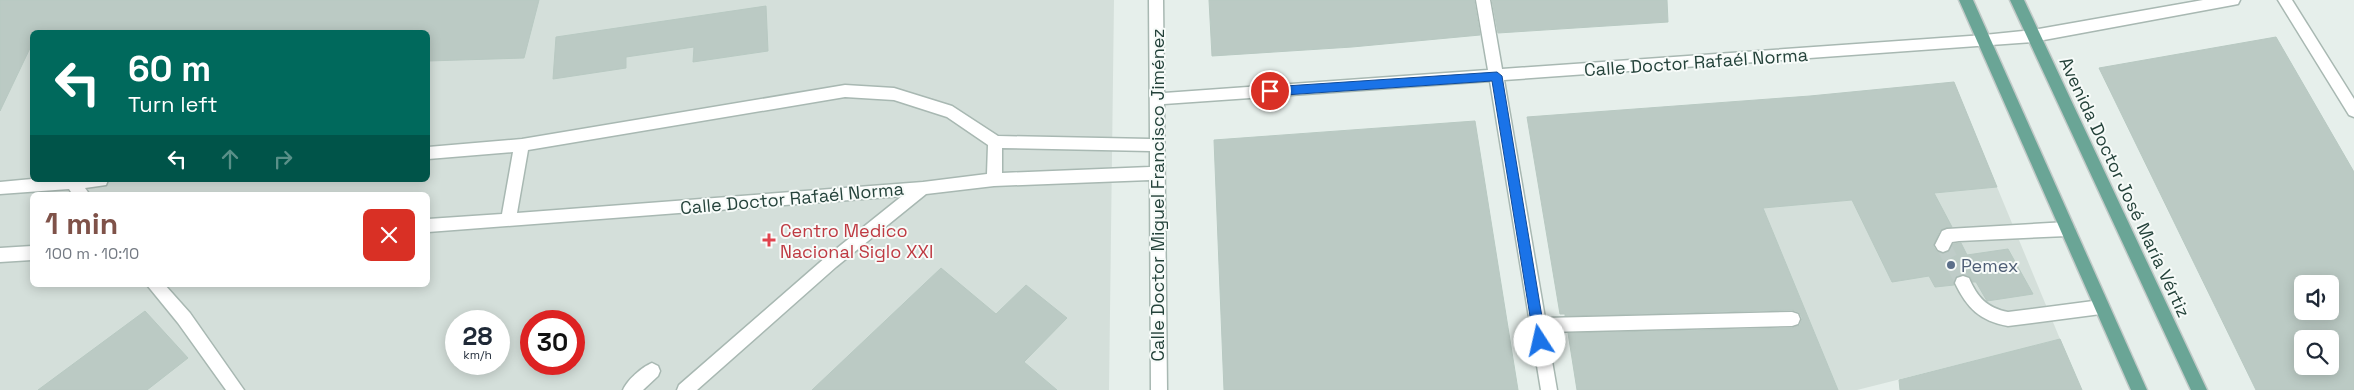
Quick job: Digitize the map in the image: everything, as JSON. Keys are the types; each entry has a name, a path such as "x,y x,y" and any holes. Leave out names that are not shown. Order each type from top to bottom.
{"main road":[{"path":"1966,0 2139,390"},
{"name":"Avenida Doctor José María Vértiz","path":"2017,0 2199,390"}],"street":[{"name":"Calle Doctor Miguel Francisco Jiménez","path":"1156,0 1159,390"},
{"path":"1484,0 1549,390"},
{"name":"Calle Doctor Rafaél Norma","path":"1156,99 1984,41 2033,36 2233,0"},
{"path":"2285,0 2354,111"},
{"path":"430,153 522,145 845,91 894,94 952,112 996,142 1156,145"},
{"path":"994,180 996,142"},
{"path":"508,221 522,145"},
{"name":"Calle Doctor Rafaél Norma","path":"430,226 923,188 994,180 1156,173"},
{"path":"0,188 72,182 80,192"},
{"path":"685,390 831,262 923,188"},
{"path":"1943,245 1947,236 1959,234 2067,229"},
{"path":"0,255 30,253"},
{"path":"1962,283 1968,296 1979,309 1993,318 2008,319 2101,307"},
{"path":"157,287 184,318 236,390"},
{"path":"1537,325 1792,319"},
{"path":"631,390 652,371"}],"shaded area":[{"name":"Centro Medico Nacional Siglo XXI","path":"0,0 1114,0 1109,390 0,390"},
{"path":"1997,187 2060,339 1857,390 1838,390 1763,208"}],"building":[{"path":"0,0 539,0 524,58 430,61 430,30 30,30 30,48 0,111"},
{"path":"1209,0 1474,0 1480,35 1352,47 1212,56"},
{"path":"1492,0 1667,0 1668,22 1498,33"},
{"path":"766,6 768,51 693,62 694,47 626,57 626,68 553,79 556,37"},
{"path":"2276,37 2354,172 2354,390 2256,390 2099,68"},
{"path":"1954,82 1997,187 1934,193 1952,227 1940,230 1933,246 1937,252 1944,254 1950,251 1953,244 1961,243 1967,255 2008,249 2033,294 1987,301 1976,282 1973,282 1970,276 1964,274 1955,277 1954,285 1935,287 1929,276 1892,282 1852,200 1763,208 1838,390 1577,390 1568,333 1792,328 1800,325 1802,318 1799,312 1792,310 1565,316 1565,314 1560,314 1527,117 1810,96"},
{"path":"1475,121 1518,390 1224,390 1214,140"},
{"path":"941,268 996,314 1026,285 1067,318 1024,362 1057,390 812,390"},
{"path":"145,311 188,358 147,390 38,390"},
{"path":"2060,339 2082,390 1900,390 1899,380"}],"tunnel":[{"path":"1943,245 1963,283"}],"place":[{"name":"Centro Medico Nacional Siglo XXI","path":"769,240"},
{"name":"Pemex","path":"1951,265"}],"route":[{"path":"1270,91 1497,76 1540,341"}]}
